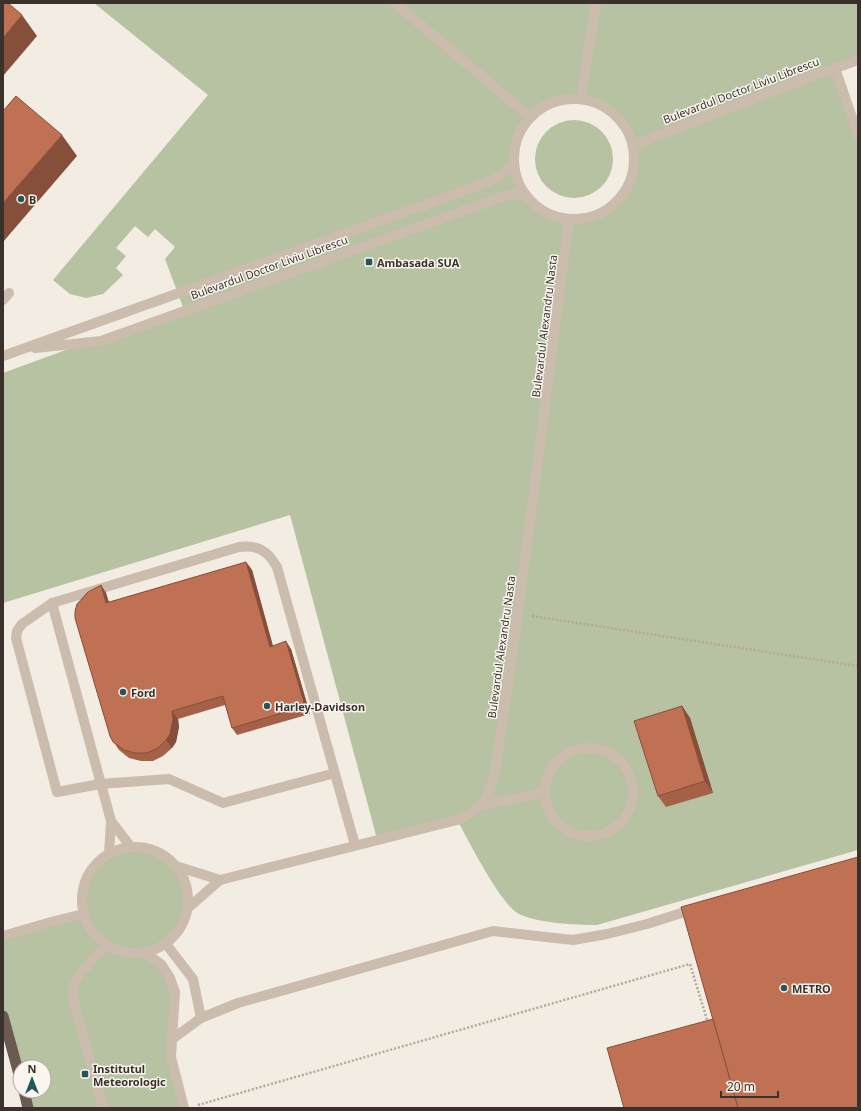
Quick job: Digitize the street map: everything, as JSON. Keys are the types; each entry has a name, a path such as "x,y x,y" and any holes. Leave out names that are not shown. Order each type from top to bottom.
{"highway":[{"path":"3,1016 15,1059"}],"street":[{"path":"395,3 530,117"},
{"path":"581,98 596,3"},
{"name":"Bulevardul Doctor Liviu Librescu","path":"633,145 858,60"},
{"path":"834,68 858,134"},
{"path":"581,98 605,106 620,119 628,131 633,145 635,163 632,178 627,188 621,197 608,209 592,216 580,219 569,219 549,214 536,206 526,196 517,179 513,163 515,142 521,128 539,109 560,100 581,98"},
{"name":"Bulevardul Doctor Liviu Librescu","path":"3,356 479,185 504,174 513,163"},
{"name":"Bulevardul Doctor Liviu Librescu","path":"18,350 101,341 502,197 514,194 526,196"},
{"name":"Bulevardul Alexandru Nasta","path":"188,908 220,880 457,820 474,812 480,806 493,783 518,614 569,219"},
{"path":"335,773 223,803 169,779 100,784 57,792 16,638 17,631 22,624 52,603 238,547 250,546 263,550 271,557 277,567 335,773 355,845"},
{"path":"52,603 111,821 109,854"},
{"path":"580,748 596,748 610,753 622,763 630,776 633,791 631,804 625,817 615,827 603,833 589,836 575,834 563,828 553,818 547,806 544,792 547,777 554,764 566,754 580,748"},
{"path":"480,806 544,792"},
{"path":"111,821 131,847"},
{"path":"131,847 159,852 167,858 176,866 185,881 188,894 188,908 183,923 176,934 166,944 155,949 134,953 123,952 106,945 98,938 89,927 83,914 82,902 83,887 91,870 98,861 118,850 131,847"},
{"path":"176,866 220,880"},
{"path":"171,1040 201,1018 238,1003 493,931 573,940 614,933 706,905"},
{"path":"3,936 83,914"},
{"path":"166,944 193,979 201,1018"},
{"path":"103,1108 73,999 73,987 80,974 106,945"},
{"path":"144,952 161,964 170,978 175,992 171,1057 188,1107"}],"path":[{"path":"518,614 858,666"},
{"path":"188,1107 690,964 708,1025"}],"green space":[{"path":"94,3 858,3 858,60 835,68 858,135 858,850 597,925 589,925 536,920 519,914 511,908 494,885 457,820 377,839 290,515 3,603 3,373 183,307 165,259 175,247 155,229 148,237 135,226 116,248 126,256 116,268 123,275 103,294 86,298 70,294 53,280 208,95","holes":["581,98 604,106 622,121 632,140 634,161 630,181 619,198 604,212 584,219 560,217 540,208 532,202 525,194 519,181 515,168 514,155 516,142 521,130 528,119 538,110 558,101"]},
{"path":"574,120 589,123 596,127 606,137 610,144 613,159 610,174 606,181 596,191 589,195 574,198 559,195 552,191 542,181 538,174 535,159 538,144 542,137 552,127 559,123"},
{"path":"131,847 145,848 158,852 170,860 179,870 185,883 187,910 183,923 176,934 165,944 145,952 170,978 171,1040 184,1108 28,1108 26,1099 52,1099 52,1059 17,1059 3,1016 3,937 83,914 82,901 87,878 92,869 99,862 118,850"}],"building":[{"path":"3,3 8,3 22,15 3,38"},
{"path":"16,96 62,135 3,203 3,111"},
{"path":"246,562 270,647 286,641 305,706 232,728 223,696 172,711 173,719 170,734 158,748 147,753 135,753 124,750 113,742 110,736 75,618 77,604 88,592 101,585 106,603"},
{"path":"682,706 705,781 658,796 634,721"},
{"name":"METRO","path":"858,857 858,1108 738,1108 681,907"},
{"path":"713,1019 738,1108 624,1108 607,1048"}],"place":[{"name":"B","path":"21,199"},
{"name":"Ambasada SUA","path":"369,262"},
{"name":"Ford","path":"123,692"},
{"name":"Harley-Davidson","path":"267,706"},
{"name":"METRO","path":"784,988"},
{"name":"Institutul Meteorologic","path":"85,1074"}]}
